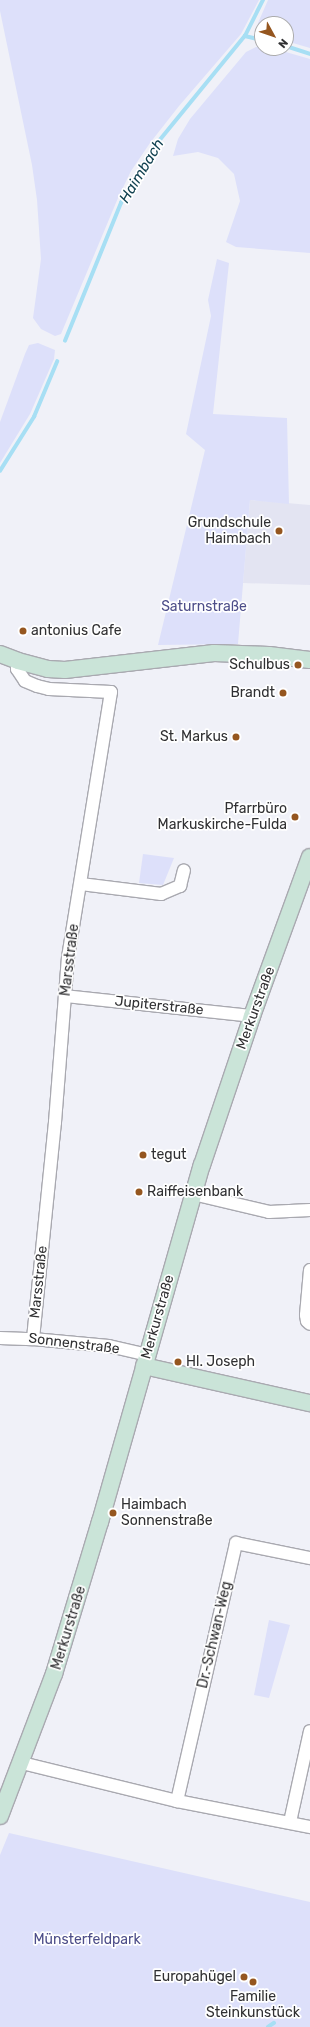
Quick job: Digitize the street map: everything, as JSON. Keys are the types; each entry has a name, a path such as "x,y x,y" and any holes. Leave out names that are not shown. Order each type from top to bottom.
{"main road":[{"path":"0,654 18,661 48,669 64,670 214,653 269,655 310,660"},
{"name":"Merkurstraße","path":"0,1816 22,1763 75,1610 145,1360 194,1194 252,1016 310,857"},
{"path":"145,1360 310,1403"}],"street":[{"name":"Marsstraße","path":"18,661 17,669 20,675 25,681 38,686 49,689 111,692 68,958 33,1339"},
{"path":"81,884 161,894 180,886 184,870"},
{"name":"Jupiterstraße","path":"65,996 252,1016"},
{"path":"194,1194 269,1212 310,1210"},
{"path":"310,1270 306,1315 307,1321 310,1324"},
{"name":"Sonnenstraße","path":"0,1338 33,1339 109,1346 145,1360"},
{"name":"Dr.-Schwan-Weg","path":"177,1801 236,1543 310,1558"},
{"path":"290,1822 310,1731"},
{"path":"22,1763 177,1801 310,1826"}],"shaded area":[{"name":"Grundschule Haimbach","path":"250,500 310,505 310,585 243,583"}],"green space":[{"path":"0,0 259,0 241,34 179,106 150,143 131,171 118,198 61,334 55,336 41,329 33,318 41,259 37,200 32,165 0,11"},
{"path":"268,0 310,0 310,48 294,43 294,16 261,16"},
{"path":"254,48 254,56 294,56 294,54 310,59 310,253 236,247 226,242 240,201 234,174 218,158 198,152 173,156 178,139 190,119 246,52"},
{"name":"Saturnstraße","path":"217,259 229,263 213,414 287,418 289,504 250,500 238,644 158,645 205,450 186,434 211,316 208,300"},
{"path":"38,343 55,350 54,359 30,414 0,463 0,422 29,345"},
{"path":"143,854 174,858 163,885 139,883"},
{"path":"269,1620 290,1625 269,1698 254,1695"},
{"name":"Münsterfeldpark","path":"9,1833 310,1902 310,2027 0,2027 0,1855"}],"waterway":[{"path":"245,36 263,0"},
{"name":"Haimbach","path":"65,341 121,203 154,147 245,36 254,38"},
{"name":"Haimbach","path":"294,49 310,54"},
{"name":"Haimbach","path":"0,471 34,417 57,362"},
{"path":"268,2027 274,2023"}],"place":[{"name":"Grundschule Haimbach","path":"279,531"},
{"name":"antonius Cafe","path":"23,631"},
{"name":"Schulbus","path":"298,665"},
{"name":"Brandt","path":"283,693"},
{"name":"St. Markus","path":"236,737"},
{"name":"Pfarrbüro Markuskirche-Fulda","path":"295,817"},
{"name":"tegut","path":"143,1155"},
{"name":"Raiffeisenbank","path":"139,1192"},
{"name":"Hl. Joseph","path":"178,1362"},
{"name":"Haimbach Sonnenstraße","path":"113,1513"},
{"name":"Europahügel","path":"244,1977"},
{"name":"Familie Steinkunstück","path":"253,1982"}]}
